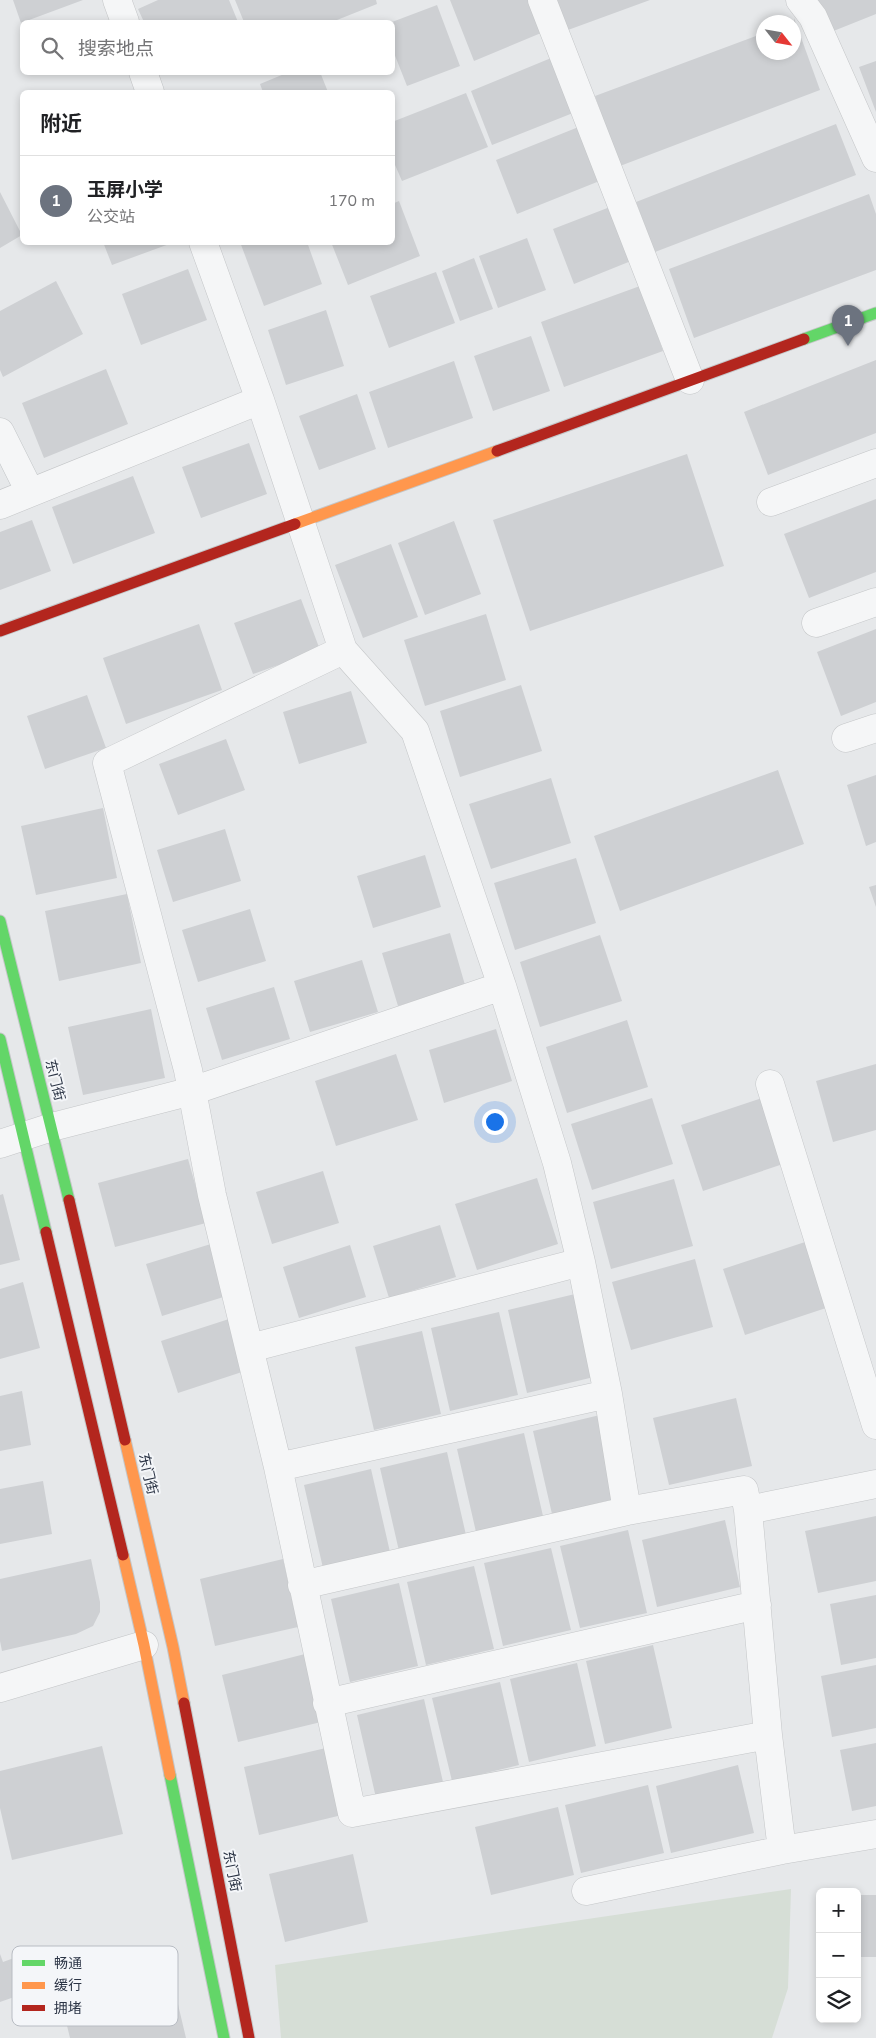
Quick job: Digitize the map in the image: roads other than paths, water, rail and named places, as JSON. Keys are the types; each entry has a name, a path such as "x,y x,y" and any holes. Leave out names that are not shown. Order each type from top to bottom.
{"street":[{"path":"117,0 124,20"},
{"path":"542,0 690,380"},
{"path":"800,0 813,17 876,158"},
{"path":"143,75 149,90"},
{"path":"204,245 260,400 343,650 415,731 502,986 557,1163 608,1394 627,1511"},
{"path":"0,631 876,313"},
{"path":"0,505 260,400"},
{"path":"0,432 30,492"},
{"path":"771,502 876,463"},
{"path":"816,624 876,602"},
{"path":"343,650 107,763 192,1091 212,1195 278,1467 352,1813 768,1735"},
{"path":"846,738 876,728"},
{"name":"东门街","path":"0,921 52,1127 173,1647 249,2038"},
{"path":"12,1140 52,1127 192,1091 502,986"},
{"path":"0,1039 12,1140 144,1645 224,2038"},
{"path":"770,1084 876,1425"},
{"path":"250,1348 580,1262"},
{"path":"278,1467 608,1394"},
{"path":"748,1510 876,1484"},
{"path":"302,1584 627,1511 744,1490 748,1510 768,1735 782,1850"},
{"path":"327,1702 757,1605"},
{"path":"0,1688 144,1645"},
{"path":"586,1891 782,1850 876,1834"}],"place":[{"name":"玉屏小学","path":"848,346"}]}
